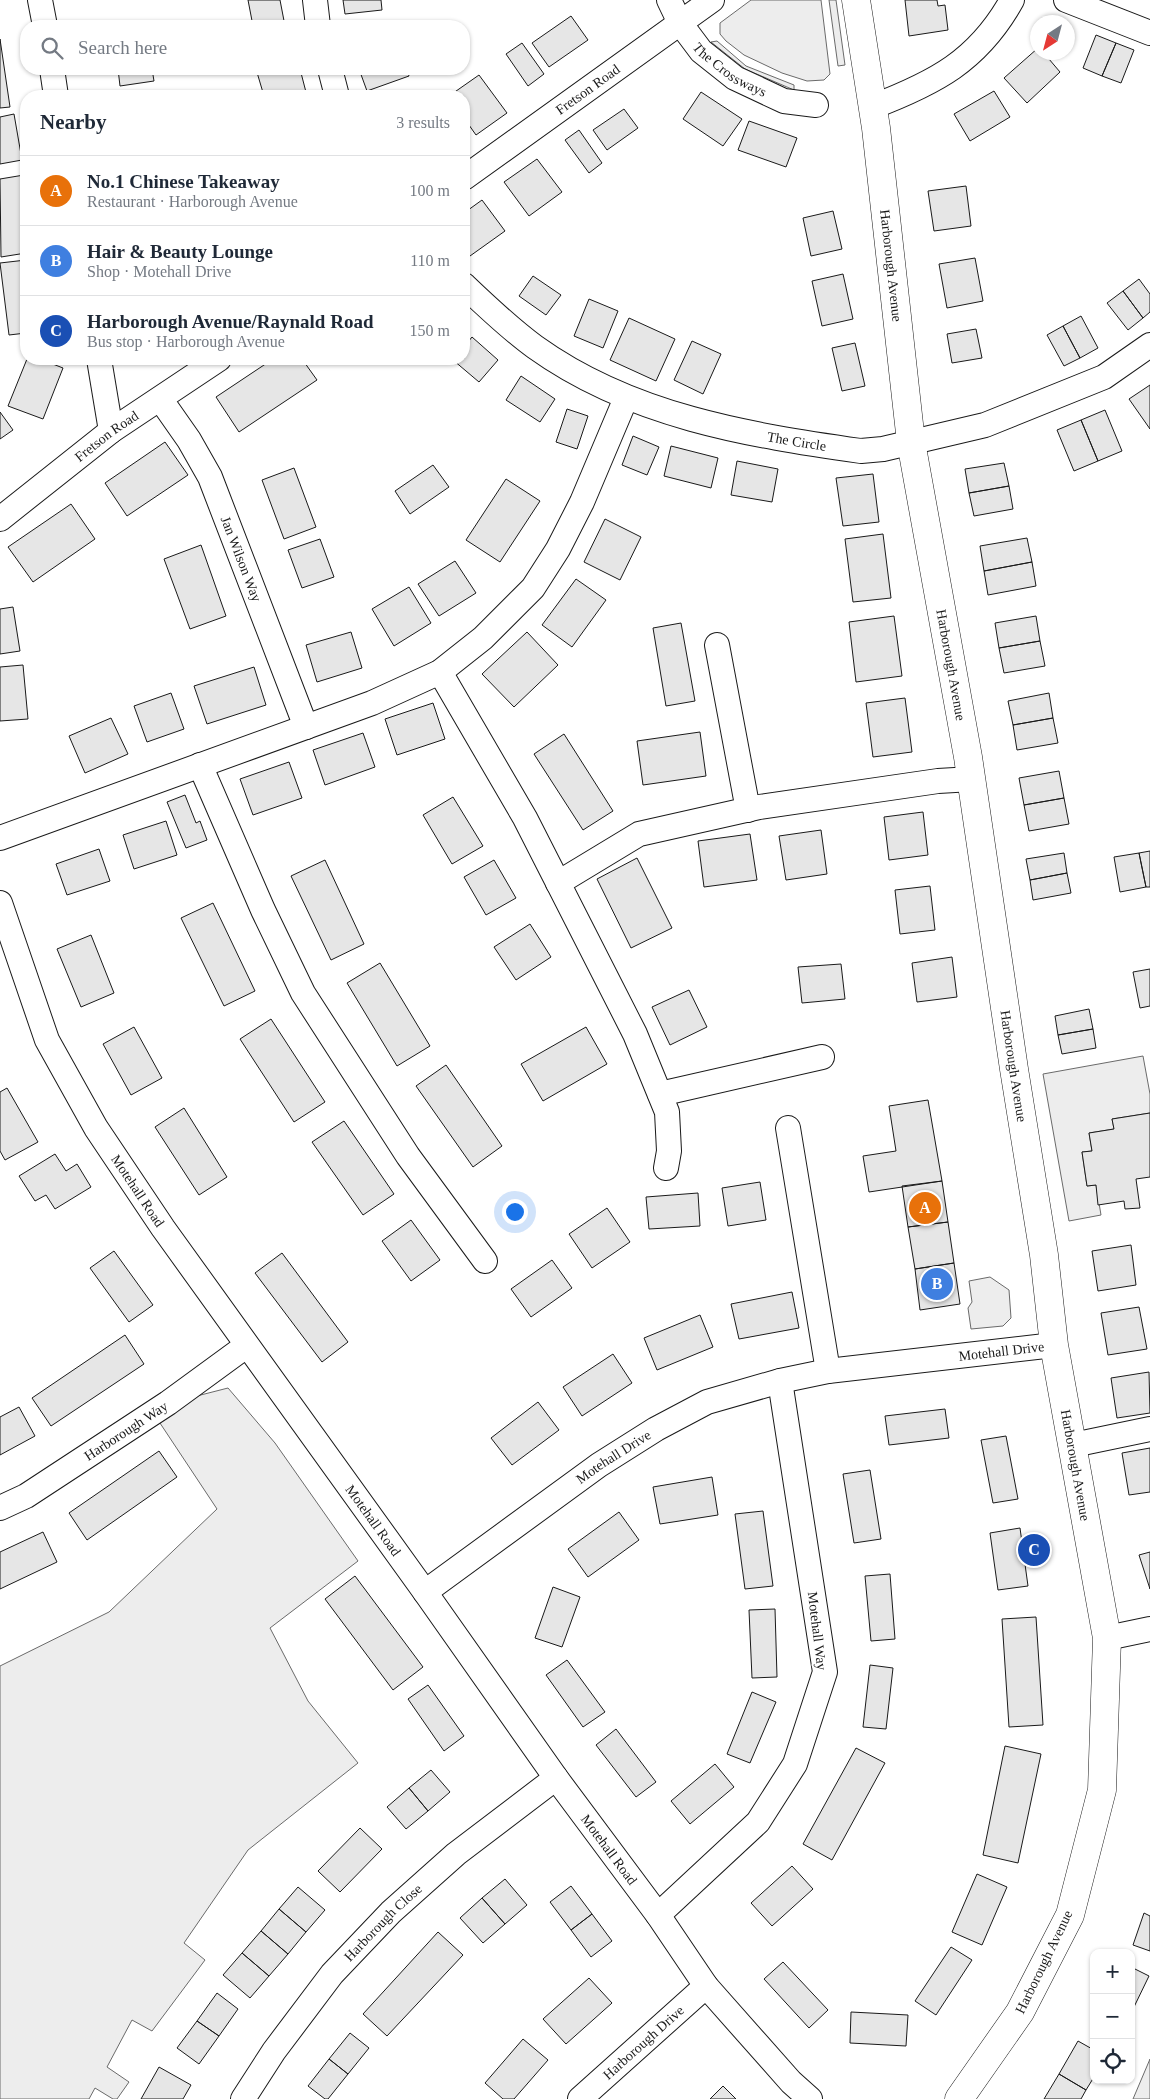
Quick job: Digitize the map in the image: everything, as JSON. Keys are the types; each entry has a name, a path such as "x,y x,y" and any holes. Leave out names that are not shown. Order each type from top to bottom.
{"street":[{"path":"40,0 44,20"},
{"path":"315,0 317,20"},
{"name":"The Crossways","path":"669,0 680,23 701,51 736,78 784,101 816,105"},
{"name":"Fretson Road","path":"470,174 712,0"},
{"name":"Harborough Avenue","path":"856,0 872,107 911,442 972,779 1014,1069 1044,1255 1054,1345 1107,1638 1102,1790 1070,1914 1020,2012 959,2099"},
{"path":"872,107 930,84 952,69 968,56 989,33 1012,0"},
{"path":"1066,0 1150,33"},
{"path":"53,75 55,90"},
{"path":"332,75 335,90"},
{"name":"The Circle","path":"470,290 534,347 579,375 626,398 719,427 861,451 884,449 985,425 1104,376 1150,344"},
{"path":"101,365 111,431"},
{"name":"Fretson Road","path":"0,519 111,431 161,400 210,365"},
{"path":"0,838 372,703 440,672 483,638 533,588 558,549 582,502 626,398"},
{"name":"Jan Wilson Way","path":"161,400 189,440 210,477 306,727"},
{"path":"717,645 748,810"},
{"path":"440,672 525,818 635,1034 668,1112 669,1151 666,1168"},
{"path":"200,765 256,894 302,993 408,1156 485,1261"},
{"path":"558,883 638,834 748,810 938,781 972,779"},
{"name":"Motehall Road","path":"0,903 47,1040 96,1128 246,1346 425,1592 556,1778 658,1915 706,1986 791,2082 810,2099"},
{"path":"660,1094 822,1057"},
{"path":"788,1128 828,1371"},
{"name":"Motehall Drive","path":"425,1592 599,1465 656,1429 707,1402 780,1381 828,1371 1054,1345"},
{"name":"Harborough Way","path":"0,1508 26,1496 168,1404 246,1346"},
{"name":"Motehall Way","path":"658,1915 758,1822 795,1764 825,1672 780,1381"},
{"path":"1073,1445 1150,1429"},
{"path":"1107,1638 1150,1629"},
{"name":"Harborough Close","path":"243,2099 274,2051 332,1974 391,1912 456,1854 556,1778"},
{"name":"Harborough Drive","path":"580,2099 706,1986"}],"shaded area":[{"path":"751,0 821,0 830,74 824,80 807,81 782,73 744,55 726,41 720,34 720,23"},
{"path":"829,0 836,0 845,65 838,66"},
{"path":"717,41 746,66 794,85 794,90 745,69 711,42"},
{"path":"1143,1056 1150,1094 1150,1113 1112,1119 1114,1129 1089,1133 1092,1151 1082,1152 1087,1186 1096,1185 1101,1215 1069,1221 1043,1074"},
{"path":"990,1277 1009,1290 1011,1318 1003,1326 971,1329 968,1308 972,1302 969,1281"},
{"path":"228,1388 275,1443 358,1561 270,1628 308,1701 358,1763 248,1850 184,1943 205,1960 152,2031 132,2020 107,2067 129,2082 117,2099 113,2099 95,2088 89,2099 0,2099 0,1666 109,1612 217,1509 150,1408"},
{"path":"1150,2059 1150,2099 1133,2099"}],"building":[{"path":"248,0 280,0 284,20 252,20"},
{"path":"343,0 381,0 382,10 345,14"},
{"path":"905,0 937,0 938,6 945,5 948,30 909,36"},
{"path":"571,16 588,40 549,67 532,43"},
{"path":"1096,35 1116,43 1102,76 1083,68"},
{"path":"0,39 10,107 0,108"},
{"path":"522,43 544,74 528,86 506,54"},
{"path":"1116,43 1134,50 1121,83 1102,76"},
{"path":"1030,55 1030,60 1050,60 1060,72 1027,103 1004,78"},
{"path":"119,75 153,75 154,81 120,86"},
{"path":"258,75 302,75 305,90 262,90"},
{"path":"361,75 409,75 370,90 367,90"},
{"path":"479,75 507,113 476,135 470,126 470,90 458,90"},
{"path":"994,91 1010,117 970,141 954,114"},
{"path":"701,92 742,119 723,146 683,119"},
{"path":"624,109 638,128 607,150 593,130"},
{"path":"14,114 20,148 20,160 0,164 0,117"},
{"path":"749,121 797,138 786,167 738,150"},
{"path":"579,130 602,163 589,173 565,140"},
{"path":"537,159 562,192 529,216 504,182"},
{"path":"20,176 20,254 1,257 0,179"},
{"path":"966,186 971,226 934,231 928,191"},
{"path":"482,200 505,231 470,256 470,209"},
{"path":"833,211 842,249 811,256 803,218"},
{"path":"975,258 983,301 947,308 939,264"},
{"path":"20,261 20,334 9,335 0,263"},
{"path":"843,274 853,319 822,326 812,281"},
{"path":"533,276 561,295 546,315 519,296"},
{"path":"1139,279 1150,294 1150,312 1143,318 1123,291"},
{"path":"1123,291 1143,318 1128,330 1107,303"},
{"path":"589,299 618,311 603,348 574,336"},
{"path":"1081,316 1098,348 1080,358 1063,326"},
{"path":"629,318 675,339 656,381 610,360"},
{"path":"1063,326 1080,358 1064,366 1047,335"},
{"path":"976,329 982,358 952,363 947,334"},
{"path":"472,337 498,360 479,382 459,365 470,365 470,340"},
{"path":"692,341 721,354 703,394 674,380"},
{"path":"855,343 865,386 842,391 832,348"},
{"path":"25,365 55,365 63,368 43,419 8,406"},
{"path":"264,365 306,365 317,380 239,432 216,397"},
{"path":"521,376 555,399 540,422 506,400"},
{"path":"1150,385 1150,429 1129,399"},
{"path":"567,409 588,416 577,449 556,442"},
{"path":"1105,410 1122,451 1098,461 1081,420"},
{"path":"0,412 13,430 0,439"},
{"path":"1081,420 1098,461 1074,471 1057,430"},
{"path":"633,436 659,447 647,475 622,465"},
{"path":"165,442 188,475 127,516 105,483"},
{"path":"671,446 718,458 711,488 664,476"},
{"path":"737,461 778,469 772,502 731,495"},
{"path":"1004,463 1009,486 969,493 965,469"},
{"path":"433,465 449,487 410,514 395,491"},
{"path":"294,468 316,527 284,539 262,480"},
{"path":"873,474 879,522 843,526 836,478"},
{"path":"506,479 540,501 500,562 466,540"},
{"path":"1009,486 1013,509 974,516 969,493"},
{"path":"71,504 95,539 33,582 8,547"},
{"path":"605,519 641,537 620,580 584,562"},
{"path":"883,534 891,598 853,602 845,539"},
{"path":"1027,538 1032,562 984,571 980,546"},
{"path":"320,539 334,577 302,588 288,550"},
{"path":"201,545 226,616 190,629 164,559"},
{"path":"455,561 476,593 439,616 418,584"},
{"path":"1032,562 1036,586 988,595 984,571"},
{"path":"576,579 606,600 572,647 542,625"},
{"path":"409,587 431,623 394,646 372,609"},
{"path":"13,607 20,651 0,654 0,609"},
{"path":"894,616 902,676 856,682 849,622"},
{"path":"1036,616 1040,641 999,648 995,623"},
{"path":"681,623 695,701 666,706 653,628"},
{"path":"351,632 362,668 317,682 306,645"},
{"path":"527,632 558,665 514,707 482,674"},
{"path":"1040,641 1045,666 1004,673 999,648"},
{"path":"23,665 28,719 0,721 0,667"},
{"path":"254,667 266,705 207,724 194,686"},
{"path":"171,693 184,729 147,742 134,706"},
{"path":"1049,693 1053,718 1013,725 1008,701"},
{"path":"905,698 912,752 873,757 866,703"},
{"path":"433,703 445,739 397,755 385,719"},
{"path":"111,718 128,754 85,773 69,736"},
{"path":"1053,718 1058,743 1017,750 1013,725"},
{"path":"700,732 706,776 643,785 637,741"},
{"path":"363,733 375,767 325,785 313,750"},
{"path":"564,734 613,811 583,830 534,754"},
{"path":"289,762 302,798 253,815 240,779"},
{"path":"1059,771 1064,798 1024,805 1019,778"},
{"path":"185,795 196,823 200,821 207,840 186,848 167,802"},
{"path":"453,797 483,846 452,864 423,815"},
{"path":"1064,798 1069,824 1029,831 1024,805"},
{"path":"923,812 928,855 889,860 884,817"},
{"path":"166,821 177,855 134,869 123,835"},
{"path":"821,830 827,874 786,880 779,836"},
{"path":"750,834 757,880 704,887 698,841"},
{"path":"99,849 110,881 67,895 56,864"},
{"path":"1150,851 1150,887 1146,887 1139,853"},
{"path":"1064,853 1067,873 1030,880 1026,859"},
{"path":"1139,853 1146,887 1120,892 1114,857"},
{"path":"637,858 672,928 631,948 597,879"},
{"path":"325,860 364,944 331,960 291,876"},
{"path":"494,860 516,898 486,915 464,877"},
{"path":"1067,873 1071,893 1033,900 1030,880"},
{"path":"930,886 935,930 900,934 895,890"},
{"path":"213,903 255,991 224,1006 181,918"},
{"path":"530,924 551,957 516,980 494,947"},
{"path":"91,935 114,993 81,1007 57,949"},
{"path":"952,957 957,997 917,1002 912,963"},
{"path":"380,963 430,1046 397,1066 347,983"},
{"path":"841,964 845,999 802,1003 798,967"},
{"path":"1150,969 1150,1006 1140,1008 1133,972"},
{"path":"689,990 707,1027 670,1045 652,1007"},
{"path":"1089,1009 1093,1029 1058,1035 1055,1016"},
{"path":"271,1019 325,1102 294,1122 240,1039"},
{"path":"134,1027 162,1078 131,1095 103,1044"},
{"path":"586,1027 607,1064 543,1101 521,1064"},
{"path":"1093,1029 1096,1048 1062,1054 1058,1035"},
{"path":"446,1065 502,1146 473,1167 416,1086"},
{"path":"7,1088 38,1142 5,1160 0,1151 0,1092"},
{"path":"928,1100 942,1181 869,1192 863,1156 896,1151 889,1106"},
{"path":"184,1108 227,1177 199,1195 155,1127"},
{"path":"1150,1113 1150,1177 1136,1179 1140,1208 1125,1209 1124,1201 1098,1205 1096,1185 1087,1186 1082,1152 1092,1151 1089,1133 1114,1129 1112,1119"},
{"path":"344,1121 394,1194 363,1215 312,1142"},
{"path":"55,1154 66,1171 77,1164 91,1187 55,1209 46,1195 35,1201 19,1176"},
{"path":"942,1181 948,1222 908,1227 902,1186"},
{"path":"760,1182 766,1220 728,1226 722,1188"},
{"path":"698,1193 700,1226 649,1229 646,1197"},
{"path":"607,1208 630,1242 592,1268 569,1234"},
{"path":"411,1220 440,1260 411,1281 382,1241"},
{"path":"948,1222 954,1263 915,1269 908,1227"},
{"path":"1131,1245 1136,1285 1098,1291 1092,1251"},
{"path":"114,1251 153,1305 129,1322 90,1268"},
{"path":"282,1253 348,1342 322,1362 255,1273"},
{"path":"552,1260 572,1288 531,1317 511,1289"},
{"path":"954,1263 960,1304 920,1310 915,1269"},
{"path":"792,1292 799,1328 739,1339 731,1304"},
{"path":"1139,1307 1147,1349 1108,1355 1101,1313"},
{"path":"700,1315 713,1347 657,1370 644,1338"},
{"path":"125,1335 144,1364 51,1426 32,1398"},
{"path":"613,1354 632,1383 582,1416 563,1387"},
{"path":"1149,1372 1150,1413 1117,1418 1111,1378"},
{"path":"538,1402 559,1430 512,1465 491,1438"},
{"path":"19,1407 35,1436 0,1455 0,1417"},
{"path":"945,1409 949,1438 889,1445 885,1416"},
{"path":"1006,1436 1018,1499 993,1503 981,1440"},
{"path":"1150,1448 1150,1492 1129,1495 1122,1453"},
{"path":"159,1451 177,1477 87,1540 69,1513"},
{"path":"870,1470 881,1539 854,1543 843,1474"},
{"path":"712,1477 718,1515 660,1524 653,1487"},
{"path":"763,1511 773,1586 745,1589 735,1514"},
{"path":"619,1512 639,1540 588,1577 568,1549"},
{"path":"1020,1528 1028,1586 998,1590 990,1533"},
{"path":"43,1532 57,1562 0,1589 0,1552"},
{"path":"1150,1552 1150,1589 1139,1555"},
{"path":"890,1574 895,1639 871,1641 865,1576"},
{"path":"355,1576 423,1667 393,1690 325,1599"},
{"path":"553,1587 580,1597 562,1647 535,1638"},
{"path":"775,1609 777,1677 752,1678 749,1610"},
{"path":"1036,1617 1043,1725 1009,1727 1002,1619"},
{"path":"567,1660 605,1712 583,1727 546,1675"},
{"path":"870,1665 893,1668 886,1729 863,1727"},
{"path":"428,1685 464,1736 444,1751 408,1699"},
{"path":"752,1692 776,1702 750,1763 727,1754"},
{"path":"616,1729 656,1782 636,1797 596,1745"},
{"path":"1005,1746 1041,1754 1018,1863 983,1855"},
{"path":"856,1748 885,1763 832,1860 803,1844"},
{"path":"715,1764 734,1787 690,1824 671,1801"},
{"path":"431,1770 450,1792 428,1811 409,1788"},
{"path":"409,1788 428,1811 406,1829 387,1807"},
{"path":"360,1828 382,1849 340,1892 318,1871"},
{"path":"792,1866 813,1889 772,1926 751,1903"},
{"path":"977,1874 1007,1887 982,1945 952,1932"},
{"path":"505,1879 527,1905 505,1924 482,1898"},
{"path":"571,1886 592,1914 571,1930 550,1902"},
{"path":"298,1887 325,1910 306,1932 279,1909"},
{"path":"482,1898 505,1924 483,1943 460,1918"},
{"path":"279,1909 306,1932 288,1954 261,1931"},
{"path":"1144,1913 1150,1916 1150,1951 1133,1945"},
{"path":"592,1914 612,1941 591,1957 571,1930"},
{"path":"261,1931 288,1954 269,1976 242,1953"},
{"path":"438,1932 463,1955 387,2036 363,2014"},
{"path":"951,1947 972,1960 936,2015 915,2001"},
{"path":"242,1953 269,1976 250,1998 223,1975"},
{"path":"783,1962 828,2010 809,2028 764,1979"},
{"path":"1135,1969 1149,1976 1135,2005"},
{"path":"589,1978 612,2003 566,2044 543,2019"},
{"path":"217,1993 238,2009 219,2036 197,2021"},
{"path":"851,2012 908,2015 906,2046 850,2043"},
{"path":"197,2021 219,2036 199,2064 177,2048"},
{"path":"350,2033 369,2048 348,2074 329,2059"},
{"path":"523,2039 548,2060 514,2099 503,2099 485,2083"},
{"path":"1078,2041 1090,2048 1090,2084 1086,2090 1059,2074"},
{"path":"329,2059 348,2074 328,2099 325,2099 308,2086"},
{"path":"159,2067 191,2085 183,2099 141,2099"},
{"path":"1059,2074 1086,2090 1081,2099 1044,2099"},
{"path":"723,2086 736,2099 710,2099"}],"place":[{"name":"No.1 Chinese Takeaway","path":"925,1208"},
{"name":"Hair & Beauty Lounge","path":"937,1284"},
{"name":"Harborough Avenue/Raynald Road","path":"1034,1550"}]}
